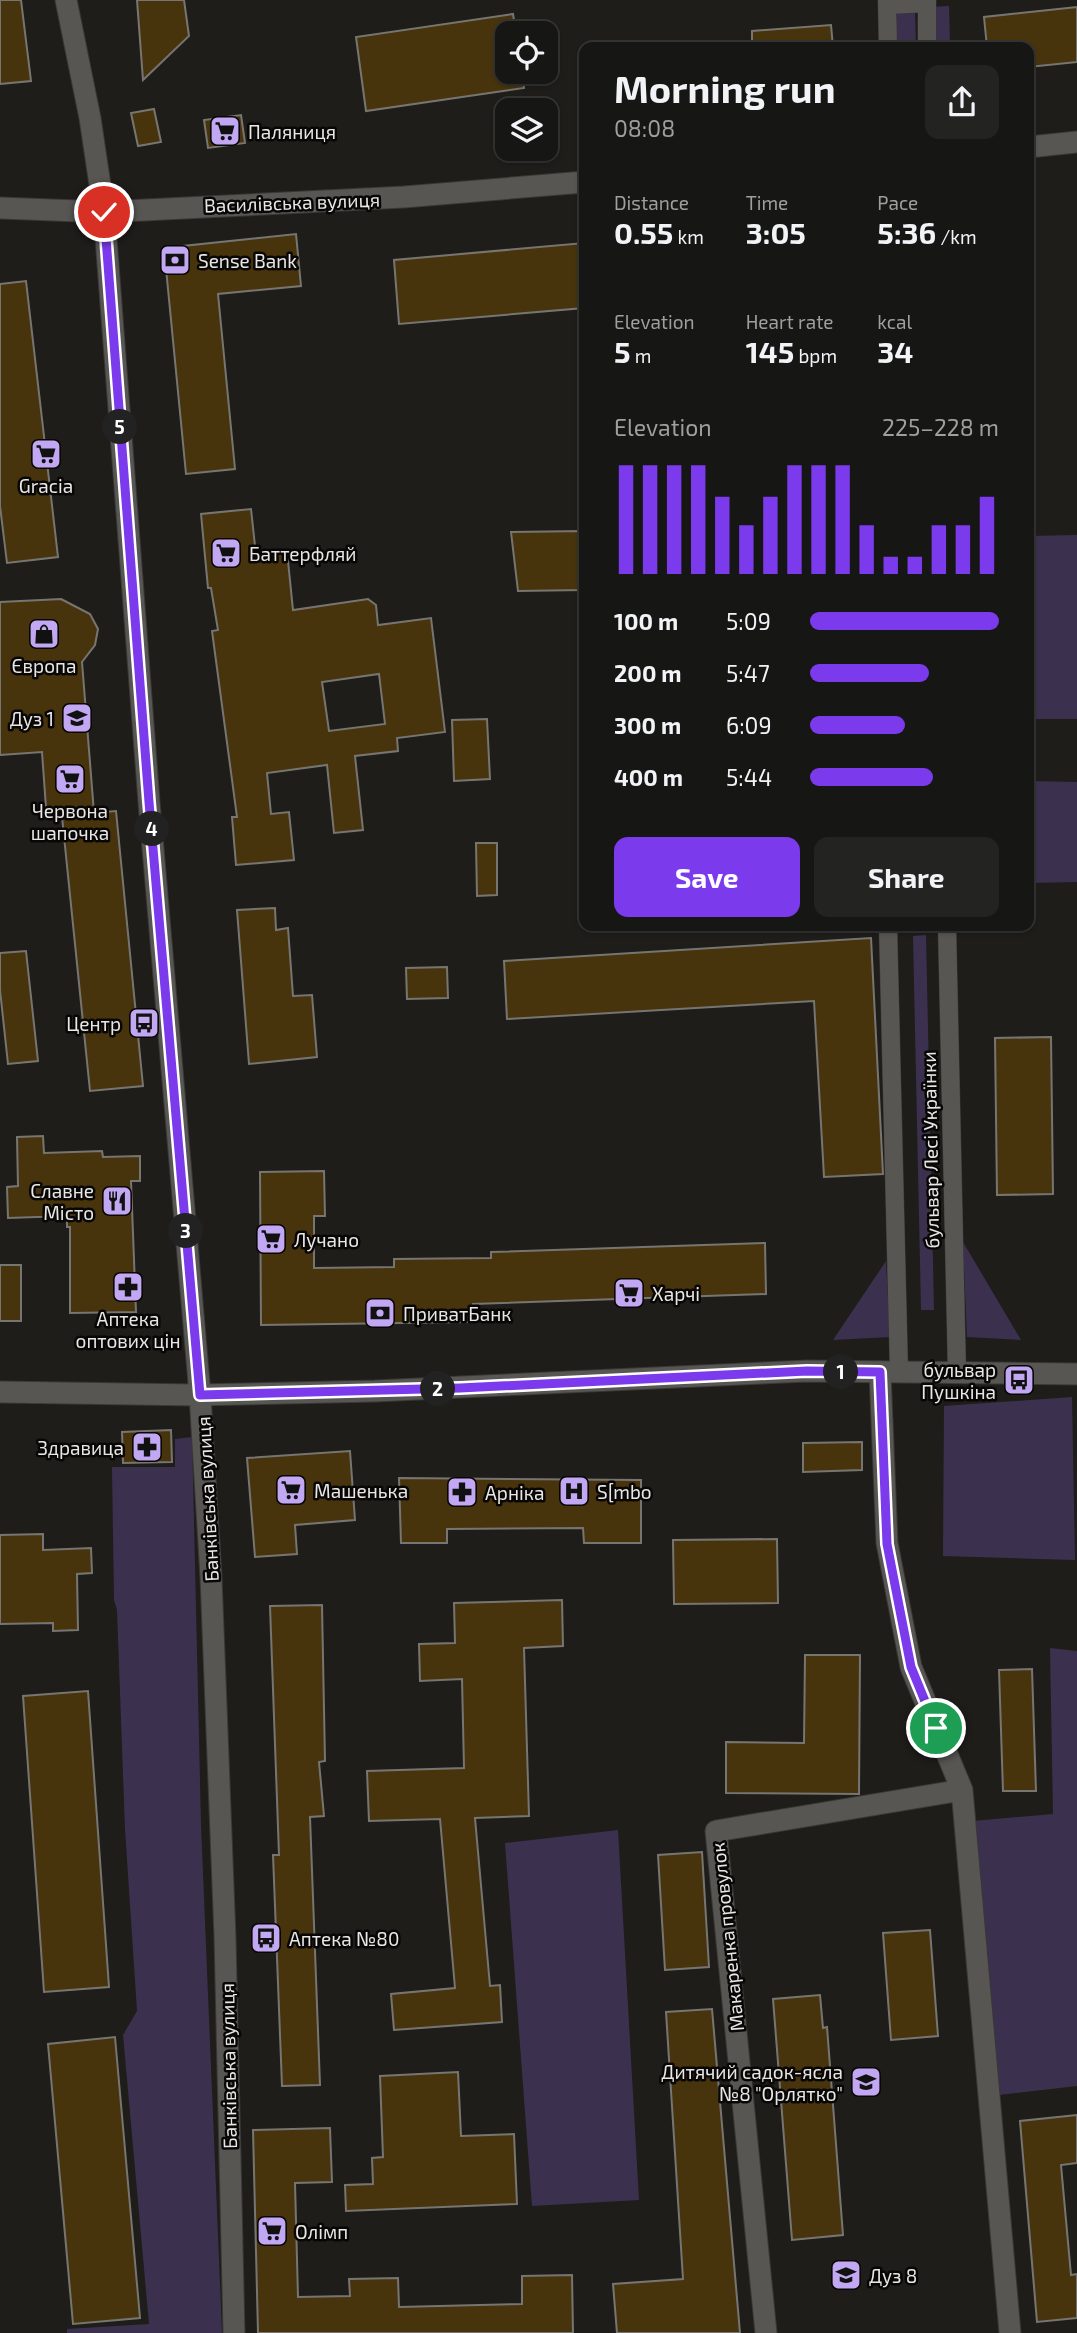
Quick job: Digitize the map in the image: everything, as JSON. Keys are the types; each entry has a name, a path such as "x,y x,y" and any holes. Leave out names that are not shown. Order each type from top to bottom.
{"street":[{"name":"Банківська вулиця","path":"66,0 90,118 104,212 149,802 200,1395 212,1577 234,2333"},
{"path":"888,42 887,2 927,2 927,42"},
{"path":"1034,146 1077,142"},
{"name":"Василівська вулиця","path":"0,208 104,212 404,197 579,183"},
{"name":"бульвар Лесі Українки","path":"888,931 890,1372"},
{"name":"бульвар Лесі Українки","path":"947,931 957,1373"},
{"path":"0,1392 200,1395 460,1388 807,1371 1077,1374"},
{"path":"890,1372 887,1544 911,1667 962,1790 1010,2333"},
{"name":"Макаренка провулок","path":"766,2333 716,1831 962,1790"}],"shaded area":[{"path":"949,6 950,42 931,42 931,7"},
{"path":"897,11 915,11 916,42 897,42"},
{"path":"1077,535 1077,719 1034,719 1034,536"},
{"path":"1034,781 1077,782 1077,882 1034,883"},
{"path":"926,935 934,1310 921,1310 913,936"},
{"path":"963,1242 1021,1340 967,1337"},
{"path":"886,1261 890,1337 833,1340"},
{"path":"1072,1397 1075,1560 943,1556 944,1406"},
{"path":"192,1437 201,1825 222,2333 67,2333 67,2329 149,2324 123,2035 137,2011 125,1829 117,1610 114,1600 112,1467 175,1467 175,1439"},
{"path":"1050,1648 1077,1651 1077,2086 999,2095 973,1821 1053,1814"},
{"path":"618,1830 639,2200 532,2206 505,1843"}],"building":[{"path":"0,0 21,0 31,81 0,84"},
{"path":"137,0 184,0 189,36 143,80"},
{"path":"1077,7 1077,62 1034,66 1034,42 986,42 984,17"},
{"path":"513,14 514,21 495,21 495,84 524,84 524,88 366,111 356,37"},
{"path":"831,25 833,42 752,42 752,31"},
{"path":"154,109 161,142 138,146 131,113"},
{"path":"241,115 245,143 208,148 204,120"},
{"path":"296,234 301,286 218,294 235,469 186,474 164,248"},
{"path":"579,243 579,308 399,324 394,260"},
{"path":"26,281 58,557 7,563 0,506 0,284"},
{"path":"251,509 256,555 287,551 293,610 368,599 376,605 378,625 431,618 445,732 397,738 398,751 355,756 363,830 334,833 327,765 267,773 271,814 289,812 294,860 236,865 232,817 237,817 212,631 218,630 211,588 208,588 201,514","holes":["379,674 385,724 329,731 322,682"]},
{"path":"579,531 579,590 518,591 511,532"},
{"path":"61,599 90,614 98,629 95,645 82,662 94,813 116,811 143,1086 90,1091 61,807 46,808 42,752 0,755 0,602"},
{"path":"487,719 490,779 454,781 452,720"},
{"path":"476,843 497,843 497,895 477,896"},
{"path":"275,908 276,930 288,928 293,996 312,995 317,1057 249,1064 237,910"},
{"path":"871,938 883,1174 824,1177 814,1001 507,1019 504,961"},
{"path":"26,951 38,1061 8,1064 0,990 0,953"},
{"path":"447,967 448,998 407,999 406,968"},
{"path":"1051,1037 1053,1194 997,1195 995,1038"},
{"path":"43,1136 44,1153 102,1151 103,1157 140,1156 140,1181 131,1181 136,1312 70,1313 70,1227 67,1227 67,1216 8,1218 7,1187 18,1186 17,1137"},
{"path":"324,1171 325,1216 314,1216 314,1268 394,1267 394,1259 491,1258 491,1252 765,1243 766,1294 473,1304 473,1322 261,1325 260,1172"},
{"path":"0,1265 21,1265 21,1321 0,1321"},
{"name":"Здравица","path":"171,1430 172,1462 123,1463 122,1432"},
{"path":"862,1442 862,1470 803,1472 803,1443"},
{"path":"350,1451 355,1520 295,1525 297,1554 255,1557 247,1458"},
{"path":"399,1478 641,1480 641,1543 584,1543 583,1528 447,1529 447,1543 401,1543"},
{"path":"43,1534 43,1550 91,1548 92,1573 77,1574 78,1630 53,1631 53,1623 0,1624 0,1535"},
{"path":"777,1539 778,1603 674,1604 673,1540"},
{"path":"562,1600 563,1646 524,1648 529,1816 475,1818 490,1986 500,1985 502,2022 394,2030 391,1994 455,1988 440,1819 369,1821 367,1771 464,1768 462,1679 420,1681 419,1644 455,1643 454,1603"},
{"path":"322,1605 325,1761 319,1762 324,1816 310,1817 320,2085 282,2086 273,1855 279,1855 270,1606"},
{"path":"805,1655 860,1655 859,1794 726,1793 726,1742 804,1743"},
{"path":"1032,1669 1036,1791 1003,1791 999,1670"},
{"path":"88,1691 109,1987 44,1992 23,1696"},
{"path":"702,1852 709,1967 665,1970 658,1855"},
{"path":"930,1930 938,2036 891,2040 883,1933"},
{"path":"820,1995 823,2028 827,2027 843,2235 792,2240 773,1999"},
{"path":"712,2009 740,2333 617,2333 613,2284 683,2279 666,2012"},
{"path":"115,2037 140,2318 73,2324 48,2044"},
{"path":"458,2072 461,2136 514,2134 517,2204 346,2211 345,2185 373,2184 372,2158 383,2157 380,2076"},
{"path":"1077,2115 1077,2163 1061,2165 1071,2275 1077,2274 1077,2318 1037,2322 1020,2121"},
{"path":"330,2128 332,2182 295,2183 298,2297 350,2296 349,2279 398,2278 399,2307 522,2304 522,2276 572,2275 573,2333 258,2333 253,2130"}],"place":[{"name":"Паляниця","path":"225,131"},
{"name":"Sense Bank","path":"175,260"},
{"name":"Gracia","path":"46,454"},
{"name":"Баттерфляй","path":"226,553"},
{"name":"Європа","path":"44,634"},
{"name":"Дуз 1","path":"77,718"},
{"name":"Червона шапочка","path":"70,779"},
{"name":"Центр","path":"144,1023"},
{"name":"Славне Місто","path":"117,1201"},
{"name":"Лучано","path":"271,1239"},
{"name":"Аптека оптових цін","path":"128,1287"},
{"name":"Харчі","path":"629,1293"},
{"name":"ПриватБанк","path":"380,1313"},
{"name":"бульвар Пушкіна","path":"1019,1380"},
{"name":"Здравица","path":"147,1447"},
{"name":"Машенька","path":"291,1490"},
{"name":"S[mbo","path":"574,1491"},
{"name":"Арніка","path":"462,1492"},
{"name":"Аптека №80","path":"266,1938"},
{"name":"Дитячий садок-ясла №8 \"Орлятко\"","path":"866,2082"},
{"name":"Олімп","path":"272,2231"},
{"name":"Дуз 8","path":"846,2275"}],"route":[{"path":"104,212 149,802 200,1395 460,1388 807,1371 880,1372 887,1544 907,1635 911,1667 936,1728"}]}
